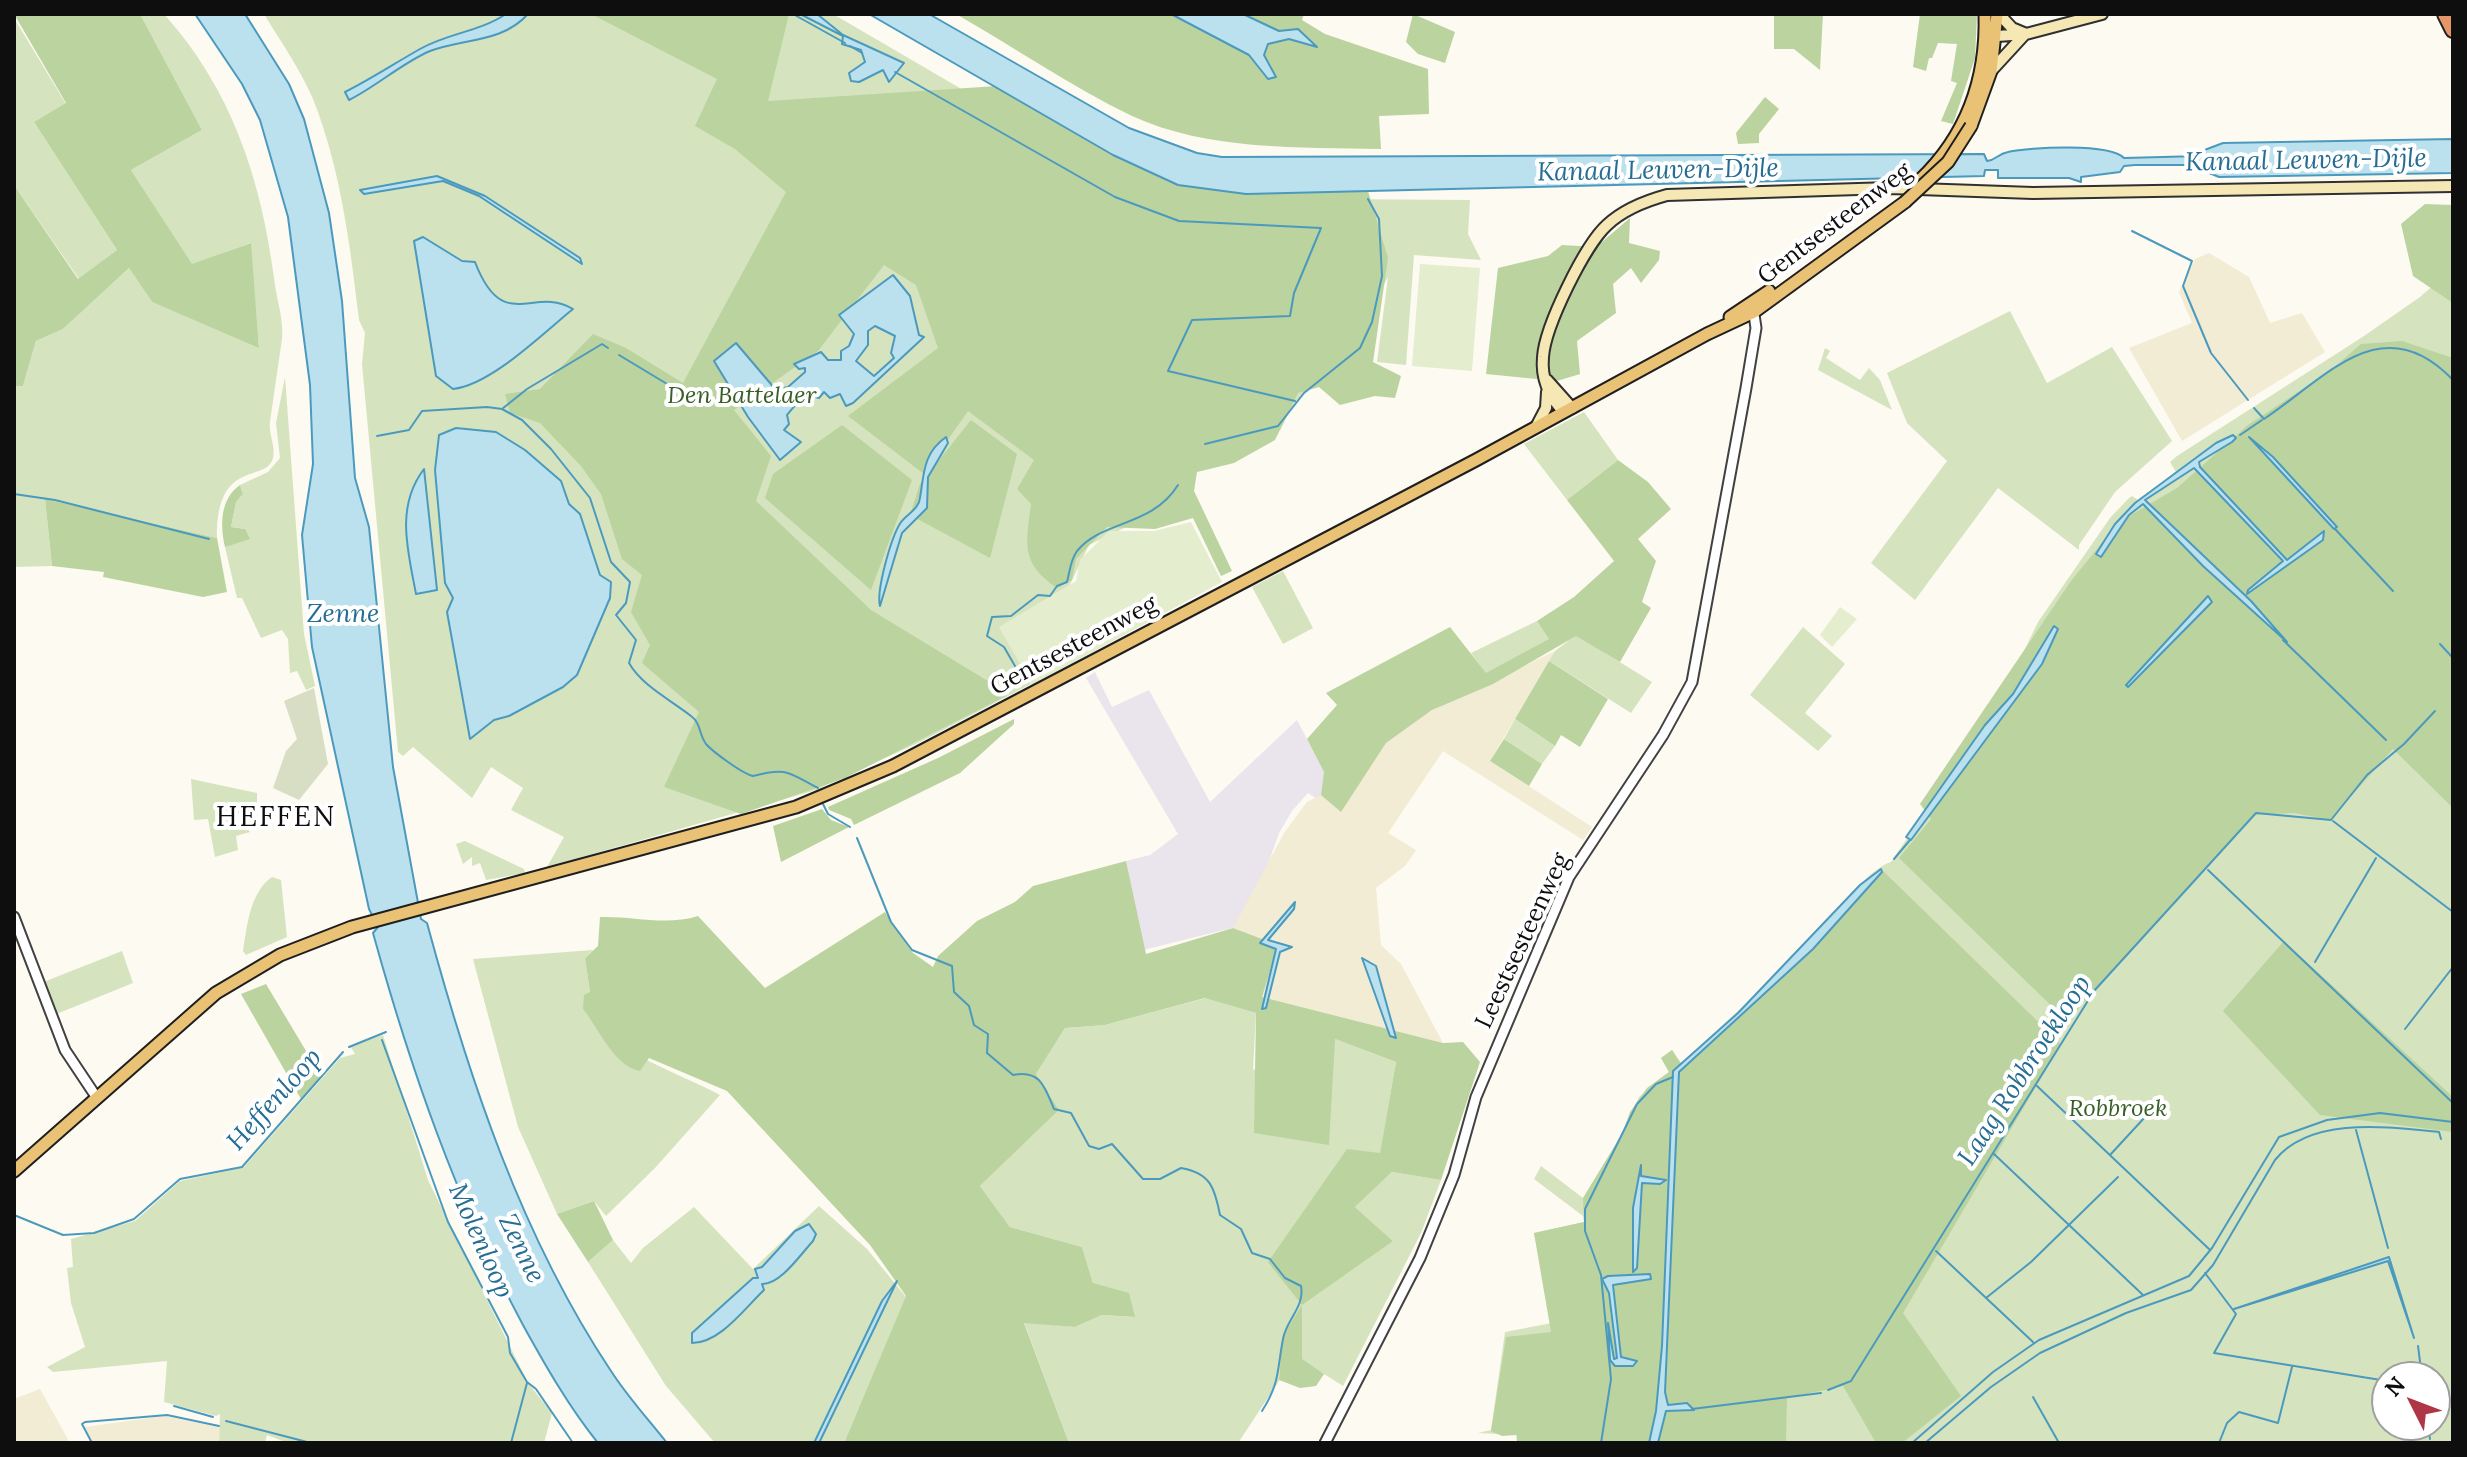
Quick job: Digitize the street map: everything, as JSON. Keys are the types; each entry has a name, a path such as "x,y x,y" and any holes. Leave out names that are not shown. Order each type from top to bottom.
{"highway":[{"path":"2445,14 2453,30"}],"main road":[{"path":"1985,14 1991,36"},
{"path":"1991,36 1998,14 2012,28 2026,34"},
{"path":"1991,36 2026,34 2102,14"},
{"path":"1991,71 2026,34"},
{"name":"Gentsesteenweg","path":"14,1171 199,1007 241,976 304,944 375,921 758,818 871,776 1000,712 1568,410 1753,308 1899,202 1948,162 1991,71 1991,36"},
{"name":"Gentsesteenweg","path":"1899,202 1967,126 1991,36"},
{"path":"1536,427 1546,408 1545,345 1585,250 1614,219 1651,199 1667,195 1890,188 2033,193 2453,186"},
{"path":"1545,378 1568,410"},
{"path":"1547,390 1568,410"}],"street":[{"name":"Leestsesteenweg","path":"1325,1443 1420,1258 1454,1175 1476,1097 1569,877 1668,726 1692,682 1756,328 1753,308"},
{"path":"14,917 65,1050 97,1098"}],"shaded area":[{"path":"2209,253 2249,277 2270,323 2302,313 2325,352 2182,441 2129,348 2192,323 2179,292 2195,259"},
{"path":"1555,651 1490,761 1592,827 1583,840 1443,751 1388,833 1416,850 1405,866 1376,888 1381,945 1401,964 1443,1043 1262,997 1278,945 1233,928 1284,833 1307,802 1321,795 1341,811 1386,743 1432,710"},
{"path":"1095,672 1112,707 1149,690 1210,802 1297,720 1335,793 1323,803 1308,793 1292,811 1279,833 1263,878 1236,927 1143,950 1126,861 1150,855 1178,834 1086,678"},
{"path":"40,1389 70,1443 14,1443 14,1399"},
{"path":"164,1416 220,1427 219,1443 92,1443 85,1427"}],"green space":[{"path":"14,14 140,14 202,130 131,170 192,264 251,243 259,348 152,302 129,268 63,329 36,341 23,386 14,386 14,185 78,279 117,250 34,122 66,103"},
{"path":"140,14 164,14 188,43 225,105 251,171 261,206 282,324 270,426 273,458 269,466 242,477 224,495 217,538 45,499 52,566 14,567 14,386 23,386 36,341 63,329 129,268 152,302 259,347 250,243 192,265 131,170 202,130"},
{"name":"Den Battelaer","path":"264,14 833,14 970,94 1328,199 1470,200 1468,234 1481,260 1414,255 1406,365 1377,362 1388,277 1374,303 1290,411 1280,430 1226,440 1151,515 1089,545 1041,645 1023,673 1031,684 922,741 816,790 547,867 564,837 511,810 523,788 491,767 472,798 413,747 403,756 398,752 362,364 365,333 359,320 343,208 331,153 313,99"},
{"path":"591,14 789,14 768,101 997,86 1247,193 1368,191 1388,258 1373,362 1401,376 1395,398 1375,396 1340,405 1319,387 1298,393 1275,440 1234,463 1197,472 1194,491 1232,571 1221,576 1193,518 1155,529 1107,527 1076,559 1072,580 1057,588 1037,570 1028,552 1031,504 1017,489 1034,460 968,411 924,474 848,416 938,348 916,285 884,265 818,351 734,410 771,456 756,501 871,610 1001,689 1006,696 845,778 741,814 664,787 699,712 642,663 650,645 631,612 642,575 622,559 601,494 581,466 540,423 510,413 505,394 540,389 593,334 626,348 683,383 786,192 735,149 695,126 717,79"},
{"path":"956,14 1171,14 1272,67 1264,55 1268,44 1289,39 1316,45 1298,29 1279,31 1243,14 1304,14 1302,20 1325,34 1428,69 1429,114 1379,116 1381,149 1255,145 1192,136 1161,127 1110,105"},
{"path":"1413,14 1455,32 1445,63 1418,54 1406,42"},
{"path":"1774,14 1823,14 1820,70 1794,49 1774,49"},
{"path":"1920,14 1977,14 1975,58 1953,124 1941,121 1957,83 1951,81 1957,44 1938,43 1926,71 1913,67"},
{"path":"14,18 66,104 34,122 117,250 79,279 14,185"},
{"path":"1765,97 1779,109 1759,134 1759,143 1738,144 1736,133"},
{"path":"2425,204 2453,205 2453,303 2413,276 2401,224"},
{"path":"1630,218 1629,243 1660,251 1659,260 1641,283 1631,268 1613,284 1616,313 1577,341 1580,374 1557,381 1486,374 1498,268 1548,256 1562,245 1596,247"},
{"path":"1420,264 1480,268 1472,371 1412,366"},
{"name":"Robbroek","path":"2453,268 2453,1443 1517,1443 1516,1435 1478,1433 1491,1430 1505,1332 1552,1323 1534,1233 1584,1222 1583,1216 1534,1179 1541,1166 1583,1198 1622,1134 1639,1097 1669,1072 1661,1058 1672,1050 1681,1063 1684,1061 1806,946 1870,875 1891,862 1967,750 2011,678 2038,622 2110,518 2129,498 2132,496 2138,500 2176,472 2170,462 2177,456 2420,297"},
{"path":"2010,311 2047,383 2112,347 2172,441 2115,492 2079,545 2079,550 1998,488 1915,600 1871,563 1947,461 1907,423 1887,373"},
{"path":"2402,341 2453,358 2453,808 2393,749 2330,820 2294,813 2253,815 2067,1021 1899,858 1931,819 1920,804 2071,581 2119,522 2177,488 2248,425 2330,371 2361,344"},
{"path":"1825,348 1830,351 1826,358 1860,380 1869,368 1880,380 1892,410 1818,370"},
{"path":"285,377 304,634 315,686 306,690 297,671 290,673 288,639 282,630 261,638 242,598 237,598 225,547 240,539 245,529 231,527 236,502 243,494 240,485 268,472 280,458 276,423"},
{"path":"1584,412 1618,460 1567,500 1524,444"},
{"path":"971,420 1017,454 990,558 910,515 920,484"},
{"path":"842,425 912,480 871,590 765,498 773,474"},
{"path":"1618,460 1648,482 1671,509 1638,539 1656,561 1642,602 1651,608 1620,662 1576,636 1493,684 1432,710 1386,743 1341,812 1321,795 1324,772 1307,739 1337,705 1326,693 1450,627 1486,673 1549,639 1537,621 1574,597 1614,561 1567,500"},
{"path":"240,485 243,494 236,502 231,527 245,529 250,539 225,547 223,513 233,491"},
{"path":"45,499 217,538 227,592 203,597 103,577 104,572 52,566"},
{"path":"1191,522 1222,582 1032,685 999,627 1076,581 1080,560 1109,531 1154,531"},
{"path":"1283,571 1313,628 1283,644 1252,587"},
{"path":"1840,607 1857,619 1832,647 1820,635"},
{"path":"1537,621 1550,639 1486,674 1471,653"},
{"path":"1803,627 1845,664 1805,713 1832,736 1818,751 1750,695"},
{"path":"1576,635 1652,682 1631,713 1549,661 1555,651"},
{"path":"1549,661 1608,699 1580,747 1561,735 1555,746 1515,719"},
{"path":"314,688 328,764 299,800 273,788 286,751 297,739 284,701"},
{"path":"1014,719 1014,724 960,773 854,825 851,819 829,810 828,807 938,758"},
{"path":"1515,719 1555,746 1542,764 1504,739"},
{"path":"1504,739 1542,764 1529,786 1490,761"},
{"path":"191,779 257,793 257,810 237,814 239,826 245,825 250,832 236,836 238,850 215,857 208,819 194,820"},
{"path":"822,809 831,820 849,827 781,862 773,826"},
{"path":"465,841 524,869 525,873 486,880 480,863 472,866 472,857 463,864 456,844"},
{"path":"1126,861 1146,954 1233,928 1278,945 1262,997 1443,1043 1463,1042 1480,1062 1441,1180 1392,1172 1355,1207 1393,1241 1302,1305 1268,1262 1347,1149 1380,1153 1396,1062 1335,1039 1329,1145 1254,1133 1256,1013 1205,998 1105,1025 1065,1028 1036,1074 1059,1110 980,1186 1010,1227 1082,1247 1093,1283 1129,1293 1135,1317 1102,1315 1075,1327 1024,1323 1069,1443 844,1443 906,1296 870,1245 727,1091 649,1058 640,1071 631,1068 608,1046 583,1009 584,995 590,992 585,958 598,946 600,917 662,920 698,916 765,988 885,912 913,953 933,967 938,956 977,921 1015,902 1033,886"},
{"path":"1882,870 2061,1044 1903,1313 1961,1396 1902,1443 1876,1443 1843,1386 1787,1398 1786,1443 1517,1443 1517,1435 1502,1436 1491,1431 1506,1337 1551,1332 1534,1233 1584,1222 1583,1198 1622,1134 1630,1112 1647,1088 1669,1072 1661,1058 1672,1050 1683,1067 1689,1064 1816,945"},
{"path":"272,877 281,880 287,937 246,955 243,951 254,900"},
{"path":"2284,941 2453,1097 2453,1132 2320,1115 2223,1011"},
{"path":"593,950 585,958 590,992 583,1009 613,1039 630,1050 720,1095 655,1168 606,1216 594,1201 557,1214 518,1127 473,959"},
{"path":"122,951 133,983 54,1015 41,983"},
{"path":"266,984 321,1076 301,1099 241,994"},
{"path":"1206,998 1256,1013 1253,1070 1335,1039 1396,1062 1380,1154 1268,1262 1393,1241 1355,1207 1392,1172 1441,1180 1421,1233 1343,1386 1302,1360 1302,1307 1282,1337 1279,1381 1238,1443 1069,1443 1024,1322 1075,1327 1102,1315 1134,1317 1093,1283 1082,1247 1010,1227 980,1186 1059,1110 1036,1074 1065,1028 1105,1025"},
{"path":"383,1035 428,1180 528,1383 552,1413 544,1443 288,1443 267,1435 265,1443 219,1443 220,1414 216,1416 164,1402 167,1361 53,1372 47,1367 85,1347 71,1303 67,1268 73,1267 71,1239 135,1221 180,1181 244,1167 340,1058 355,1054 350,1046"},
{"path":"594,1201 613,1240 588,1262 557,1214"},
{"path":"819,1206 867,1249 906,1297 844,1443 715,1443 666,1386 588,1262 613,1240 631,1263 643,1248 694,1207 753,1269"},
{"path":"1302,1305 1302,1359 1324,1374 1316,1386 1300,1388 1279,1380 1282,1337"}],"water":[{"name":"Zenne","path":"195,14 245,14 289,84 304,119 329,213 342,301 355,478 369,527 393,767 421,919 427,923 480,1097 524,1211 579,1319 617,1380 667,1443 598,1443 577,1415 540,1355 499,1278 456,1182 419,1084 373,933 378,927 369,909 312,647 302,535 313,464 310,385 288,217 260,120 242,84"},
{"path":"506,14 528,14 495,35 430,51 349,100 345,92 420,49"},
{"path":"800,14 817,14 843,35 904,63 889,82 883,70 859,82 851,81 849,73 865,62 861,50 842,44 843,36"},
{"name":"Kanaal Leuven-Dijle","path":"869,14 929,14 1129,128 1197,153 1222,157 1984,154 1987,161 2008,152 2051,148 2103,150 2124,158 2200,156 2202,151 2223,143 2453,139 2453,173 2219,177 2202,170 2200,165 2135,165 2124,166 2120,172 2081,177 2081,182 2069,178 1998,178 1998,170 1985,170 1984,176 1246,194 1178,185 1113,155"},
{"path":"1171,14 1243,14 1279,31 1298,29 1317,47 1289,39 1268,44 1264,55 1276,77 1268,79 1249,55"},
{"path":"437,176 485,196 580,258 582,264 479,196 443,181 364,194 360,190"},
{"path":"423,237 462,261 475,262 496,297 508,303 558,303 573,309 499,369 453,389 436,376 414,241"},
{"path":"893,275 910,296 919,335 924,337 853,403 846,406 840,394 830,398 824,392 819,398 809,397 797,403 787,415 789,424 784,430 801,442 780,460 748,417 714,361 736,343 776,390 788,387 805,372 805,368 799,369 794,364 821,352 828,360 841,360 841,351 849,346 854,334 839,315","holes":["875,326 895,336 891,353 894,358 874,376 856,361 868,345 868,331"]},
{"path":"456,428 496,432 525,450 561,481 569,504 580,514 600,575 611,582 610,598 577,675 563,687 509,716 494,720 470,739 447,612 453,598 445,583 435,470 439,435"},
{"path":"2233,435 2236,438 2232,442 2199,462 2200,467 2287,560 2324,531 2323,540 2247,594 2283,561 2194,468 2145,500 2251,601 2287,642 2203,566 2143,504 2129,515 2101,557 2096,554 2115,524 2135,503 2216,443"},
{"path":"946,437 948,443 928,477 927,508 902,533 880,606 882,577 893,539 901,522 919,502 929,457"},
{"path":"2249,437 2273,457 2337,527 2334,529"},
{"path":"424,469 437,590 416,594 407,546 407,514 409,499"},
{"path":"2208,596 2212,602 2128,687 2126,685"},
{"path":"2054,626 2058,629 2042,664 1911,840 1906,837 1985,725 2013,694"},
{"path":"1881,869 1882,872 1813,949 1679,1072 1665,1392 1668,1405 1687,1403 1694,1410 1666,1411 1658,1443 1649,1443 1656,1411 1662,1346 1673,1071 1738,1013 1860,885"},
{"path":"1295,902 1294,909 1268,940 1292,947 1280,952 1266,1008 1262,1009 1276,949 1260,943"},
{"path":"1362,958 1376,966 1396,1038 1390,1036"},
{"path":"1641,1165 1641,1176 1666,1180 1660,1184 1642,1183 1637,1268 1633,1272 1633,1208"},
{"path":"809,1224 816,1234 813,1241 789,1268 776,1280 762,1284 764,1290 722,1331 702,1342 692,1343 692,1333 753,1278 758,1278 755,1269 762,1267 795,1231"},
{"path":"2389,1257 2414,1338 2388,1261 2234,1309"},
{"path":"1650,1274 1651,1279 1613,1285 1621,1357 1637,1361 1633,1366 1615,1366 1610,1360 1608,1323 1614,1359 1617,1358 1609,1293 1602,1279"},
{"path":"897,1281 819,1443 814,1443 882,1301"}],"waterway":[{"path":"793,14 845,43"},
{"path":"850,46 862,53"},
{"path":"895,72 1115,197 1179,221 1321,228 1294,293 1290,316 1192,320 1168,371 1295,401"},
{"path":"1205,444 1278,426 1304,393 1360,348 1372,322 1382,276 1379,219 1368,199"},
{"path":"2132,231 2192,261 2183,286 2211,353 2248,400"},
{"path":"502,409 527,389 602,344 608,348"},
{"path":"2254,408 2264,419 2333,369 2356,356 2379,349 2403,349 2427,359 2453,380"},
{"path":"619,355 687,396"},
{"path":"377,436 409,430 422,411 487,407 502,409 522,420 551,449 590,498 611,562 630,582 626,603 616,615 636,640 629,663 635,671 649,686 694,719 706,744 736,767 753,776 787,773 818,788"},
{"path":"2240,435 2262,420"},
{"path":"1015,666 1004,647 987,636 992,617 1011,616 1038,595 1050,596 1057,586 1067,582 1075,555 1087,541 1155,509 1178,485"},
{"path":"14,494 55,500 209,539"},
{"path":"2335,529 2393,591"},
{"path":"2283,640 2386,740"},
{"path":"2440,644 2453,658"},
{"name":"Laag Robbroekloop","path":"1828,1390 1851,1381 2094,991 2256,813 2331,820 2367,775 2404,744 2435,711"},
{"path":"823,804 828,814 850,827"},
{"path":"2333,821 2453,912"},
{"path":"857,838 891,922 912,950 952,966 954,992 969,1006 974,1025 988,1034 987,1053 1013,1075 1035,1077 1044,1087 1054,1109 1071,1113 1089,1146 1099,1149 1112,1144 1143,1179 1160,1179 1181,1168 1205,1178 1216,1197 1220,1215 1241,1229 1252,1253 1270,1259 1285,1278 1301,1286 1298,1307 1285,1332 1275,1384 1262,1411"},
{"name":"Laag Robbroekloop","path":"1894,859 1910,840"},
{"path":"2315,962 2376,858"},
{"path":"2208,870 2453,1103"},
{"path":"2405,1029 2453,967"},
{"name":"Heffenloop","path":"349,1047 386,1032"},
{"name":"Molenloop","path":"382,1040 448,1222 508,1337 510,1353 527,1382 536,1389 573,1443"},
{"name":"Heffenloop","path":"14,1215 63,1235 94,1233 134,1219 180,1179 242,1167 343,1052"},
{"path":"1601,1443 1611,1379 1601,1275 1585,1231 1585,1209 1637,1104 1656,1084 1673,1077"},
{"path":"2037,1086 2209,1249"},
{"path":"2110,1155 2158,1103"},
{"path":"1912,1443 1993,1372 2039,1340 2189,1276 2212,1248 2279,1137 2327,1120 2380,1113 2453,1122"},
{"path":"1925,1443 1991,1387 2040,1353 2126,1313 2191,1290 2213,1265 2275,1160 2290,1146 2329,1130 2351,1128 2439,1132 2441,1139"},
{"path":"2356,1130 2388,1248"},
{"path":"1994,1154 2143,1295"},
{"path":"1986,1298 2031,1262 2118,1177"},
{"path":"1936,1251 2033,1342"},
{"path":"2205,1273 2236,1314 2214,1353 2371,1378"},
{"path":"2418,1346 2420,1361"},
{"path":"2219,1443 2227,1423 2239,1412 2278,1423 2292,1367"},
{"path":"511,1443 527,1383"},
{"path":"1692,1409 1821,1393"},
{"path":"2033,1397 2059,1443"},
{"path":"174,1406 213,1417"},
{"path":"92,1443 82,1424 85,1422 167,1415 219,1426"},
{"path":"226,1421 311,1443"}],"district":[{"name":"HEFFEN","path":"276,818"}]}
